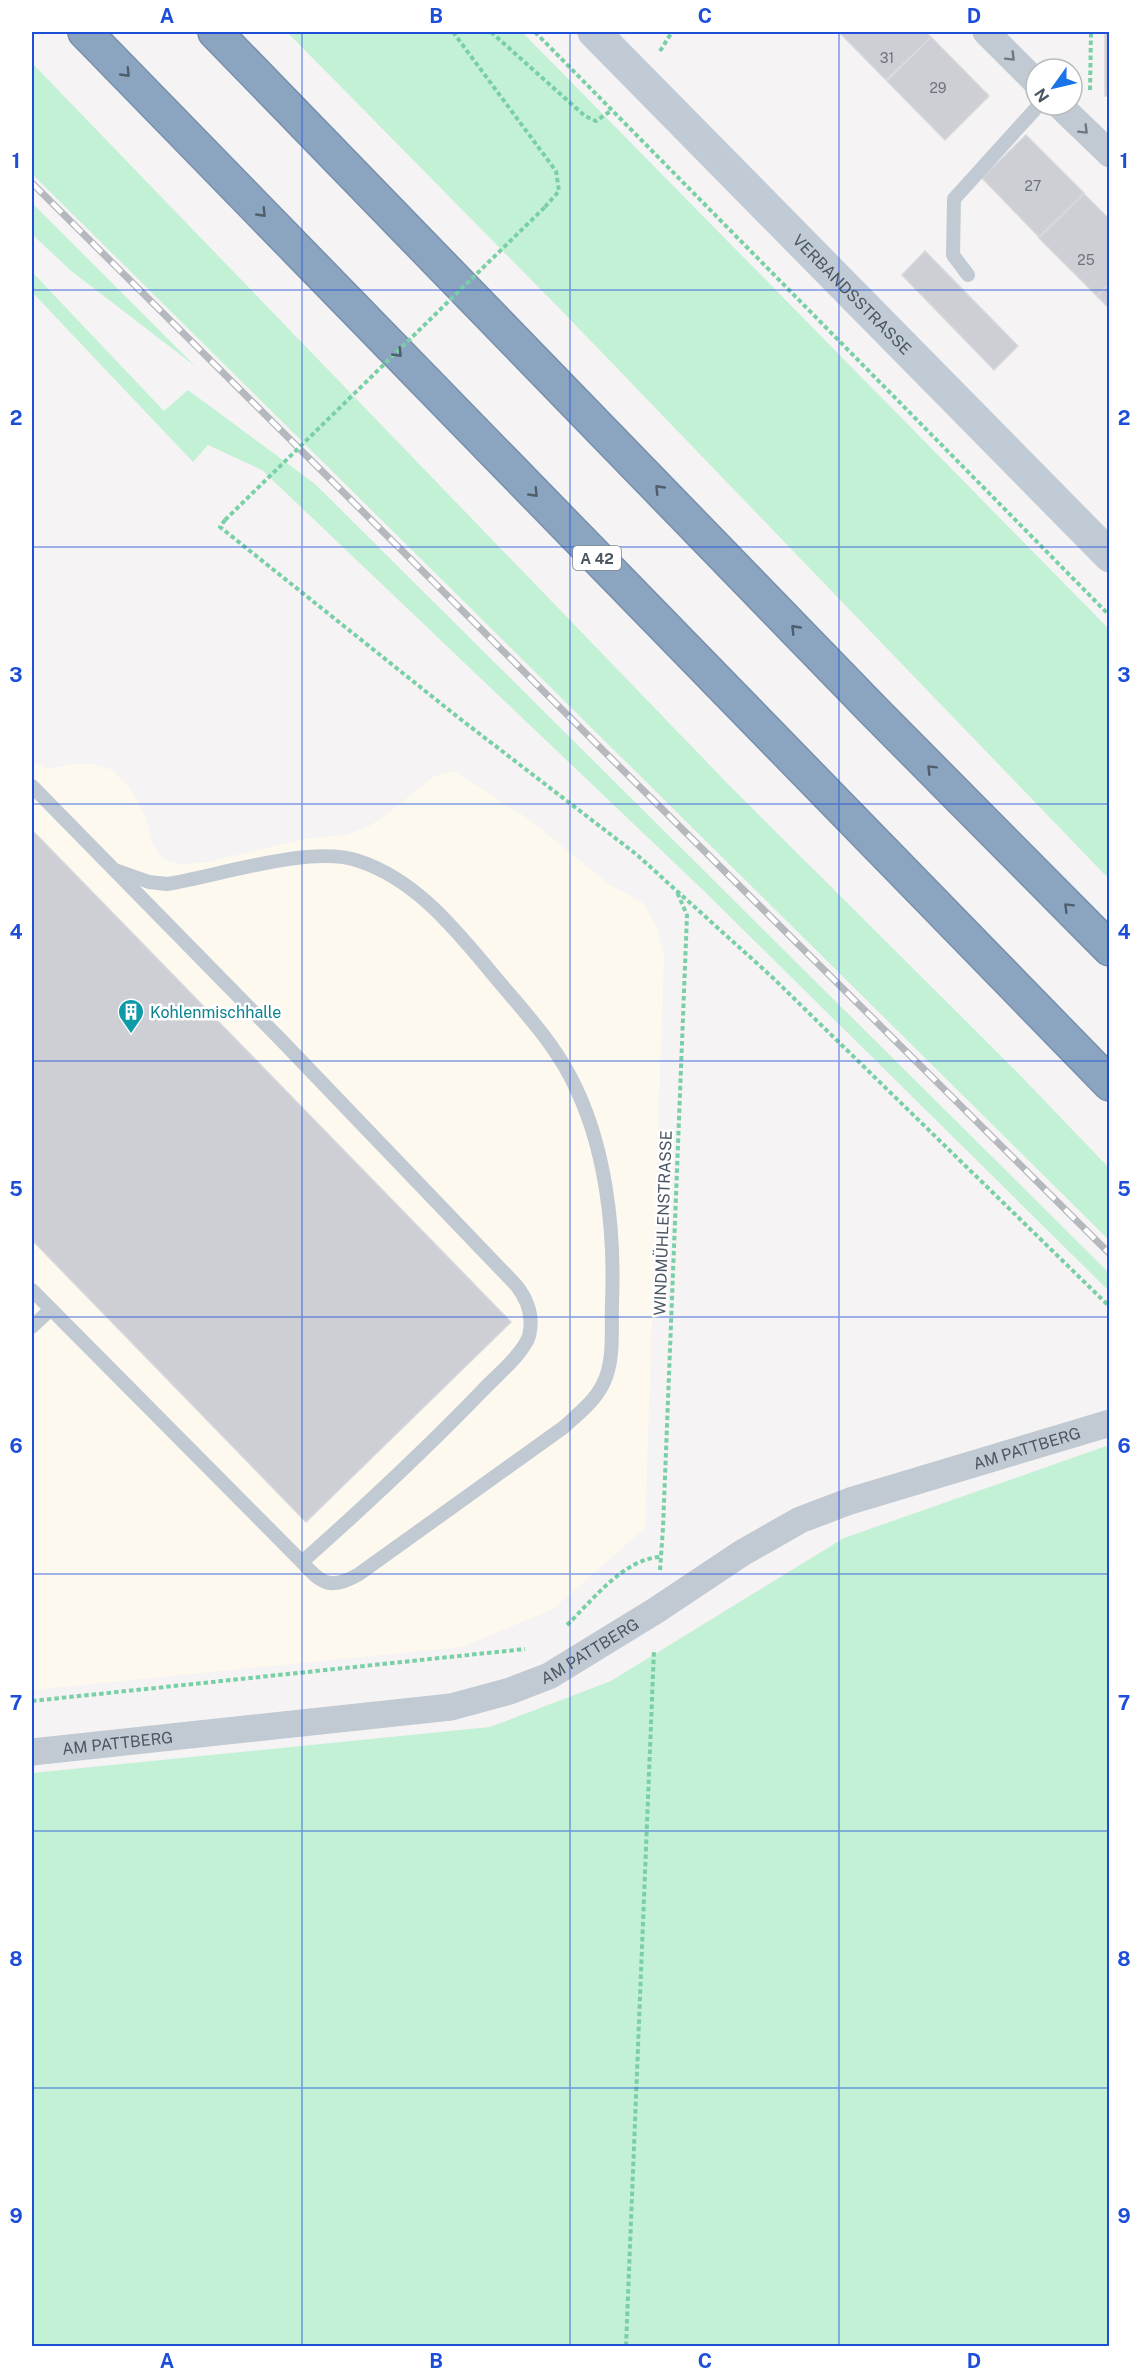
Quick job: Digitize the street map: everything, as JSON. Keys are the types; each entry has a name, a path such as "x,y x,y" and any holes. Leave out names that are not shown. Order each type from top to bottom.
{"highway":[{"name":"A 42","path":"85,32 1110,1084"},
{"path":"215,32 875,712 1110,949"}],"main road":[{"name":"VERBANDSSTRASSE","path":"594,32 1110,556"}],"street":[{"path":"986,32 1024,70"},
{"path":"1071,117 1110,154"},
{"name":"AM PATTBERG","path":"32,1752 440,1708 481,1701 549,1676 655,1611 742,1553 800,1520 850,1501 1110,1423"}],"lane":[{"path":"968,275 953,255 954,199 1028,117"},
{"path":"32,786 284,1043 516,1285 525,1298 532,1318 528,1338 514,1357 418,1458 302,1562"},
{"path":"32,1290 314,1575 334,1584 345,1582 359,1574 564,1428 590,1403 604,1384 610,1360 614,1273 612,1231 604,1178 590,1124 571,1078 553,1049 464,939 426,900 394,876 358,860 330,855 296,858 167,884 149,882 111,867"},
{"path":"32,1327 51,1309"}],"path":[{"path":"453,32 556,171 559,191 220,527 459,718 636,854 771,976 1110,1307"},
{"path":"535,32 1110,616"},
{"path":"1090,136 1091,32"},
{"name":"WINDMÜHLENSTRASSE","path":"564,1627 620,1574 636,1562 661,1557 687,915 677,892"},
{"path":"626,2346 655,1611"},
{"path":"32,1701 530,1648"}],"shaded area":[{"path":"32,763 49,769 71,764 91,764 113,770 130,789 146,816 152,844 163,859 182,864 207,862 309,838 346,835 369,826 390,812 434,776 454,771 527,818 610,885 642,902 657,927 664,957 645,1528 553,1609 462,1647 32,1690"}],"green space":[{"path":"287,32 522,32 1109,629 1109,879 561,310"},
{"path":"32,63 728,784 1018,1073 1109,1168 1109,1240 32,174"},
{"path":"32,203 195,366 70,270 32,234"},
{"path":"32,272 164,411 188,390 315,484 1109,1273 1109,1291 703,890 262,470 208,445 193,462 32,292"},
{"path":"1109,1445 1109,2346 32,2346 32,1773 490,1727 611,1681 844,1538"}],"building":[{"path":"839,32 925,32 931,37 886,80"},
{"path":"1105,32 1110,32 1110,95 1105,96"},
{"path":"931,37 989,96 945,140 887,81"},
{"path":"1026,135 1084,193 1039,237 982,178"},
{"path":"1084,194 1110,220 1110,283 1097,296 1039,238"},
{"path":"925,251 1018,346 994,370 902,275"},
{"path":"1110,284 1110,309 1097,296"},
{"name":"Kohlenmischhalle","path":"32,830 511,1322 306,1522 32,1240"}],"railway":[{"path":"32,183 1110,1254"}],"place":[{"name":"Kohlenmischhalle","path":"131,1035"}]}
